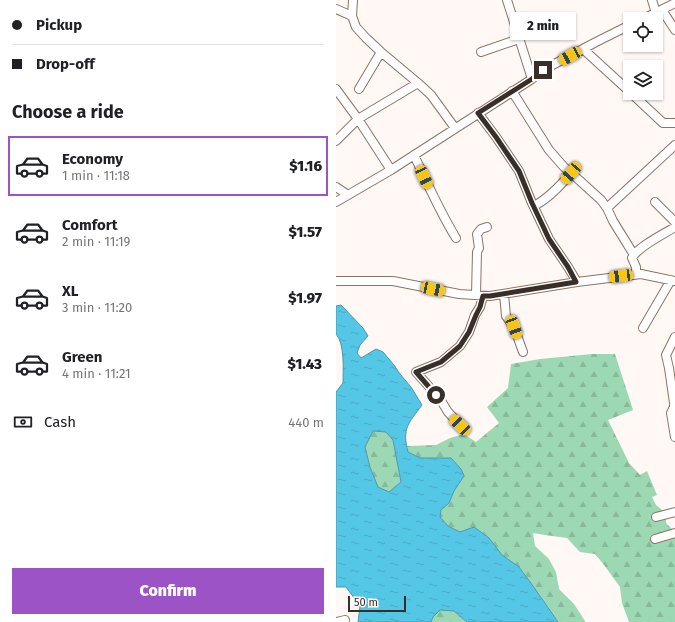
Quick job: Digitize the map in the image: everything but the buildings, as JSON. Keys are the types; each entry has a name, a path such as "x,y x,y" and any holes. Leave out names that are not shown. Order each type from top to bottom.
{"street":[{"path":"353,0 352,16 356,27 381,52 431,95 455,128"},
{"path":"507,0 532,79"},
{"path":"652,0 675,30"},
{"path":"659,11 675,4"},
{"path":"336,9 352,16"},
{"path":"336,202 391,170 532,79 543,70 623,29"},
{"path":"481,52 519,39"},
{"path":"583,49 623,86"},
{"path":"359,89 381,52"},
{"path":"336,141 358,119 418,83"},
{"path":"336,89 358,119 391,170"},
{"path":"512,91 549,150 564,167 607,208 627,246 634,255"},
{"path":"638,100 663,123 675,123"},
{"path":"478,113 519,171 549,239 568,267 576,282"},
{"path":"607,208 675,145"},
{"path":"414,155 446,223 456,238"},
{"path":"534,206 544,200 571,173"},
{"path":"336,188 348,195"},
{"path":"655,202 675,222"},
{"path":"464,429 416,372 441,362 460,346 469,332 480,307 477,252 479,248 477,234 482,229 487,227"},
{"path":"636,274 636,267 632,258 634,255 641,248 675,227"},
{"path":"336,281 393,280 459,294 480,296 490,296 636,274 673,281 643,328"},
{"path":"504,294 506,316 514,327 523,352"},
{"path":"674,432 671,413 675,407 673,386 666,355 675,337"},
{"path":"656,517 675,512"},
{"path":"655,539 675,533"}],"green space":[{"path":"592,354 615,354 633,410 608,420 629,463 640,475 647,471 657,495 652,497 656,505 666,513 666,523 675,532 675,622 629,622 622,603 620,587 595,554 580,552 567,538 533,533 535,546 549,559 556,572 559,589 574,604 585,621 558,622 519,567 502,555 489,538 460,532 448,526 440,517 441,510 449,503 454,491 464,476 461,469 451,458 420,458 408,452 407,446 436,445 450,438 464,434 476,442 499,423 487,407 508,388 511,364 540,359"},
{"path":"373,431 386,432 393,440 401,482 389,492 378,487 370,467 365,447"},
{"path":"440,610 454,611 467,622 431,622 433,617"}],"water":[{"path":"341,305 363,328 368,336 360,345 357,353 361,358 376,349 383,352 411,387 422,405 410,422 406,432 408,452 420,458 451,458 461,469 464,476 454,491 449,503 441,510 440,517 448,526 460,532 474,527 489,538 502,555 519,567 558,622 467,622 454,611 440,610 433,617 431,622 358,622 360,606 346,587 336,587 336,392 343,383 343,357 341,344 336,334 336,306","holes":["373,431 386,432 393,440 401,482 389,492 378,487 370,467 365,447"]}],"route":[{"path":"436,395 416,372 441,362 460,346 469,332 477,311 482,303 483,296 576,282 568,267 549,239 519,171 478,113 532,79 543,70"}]}
